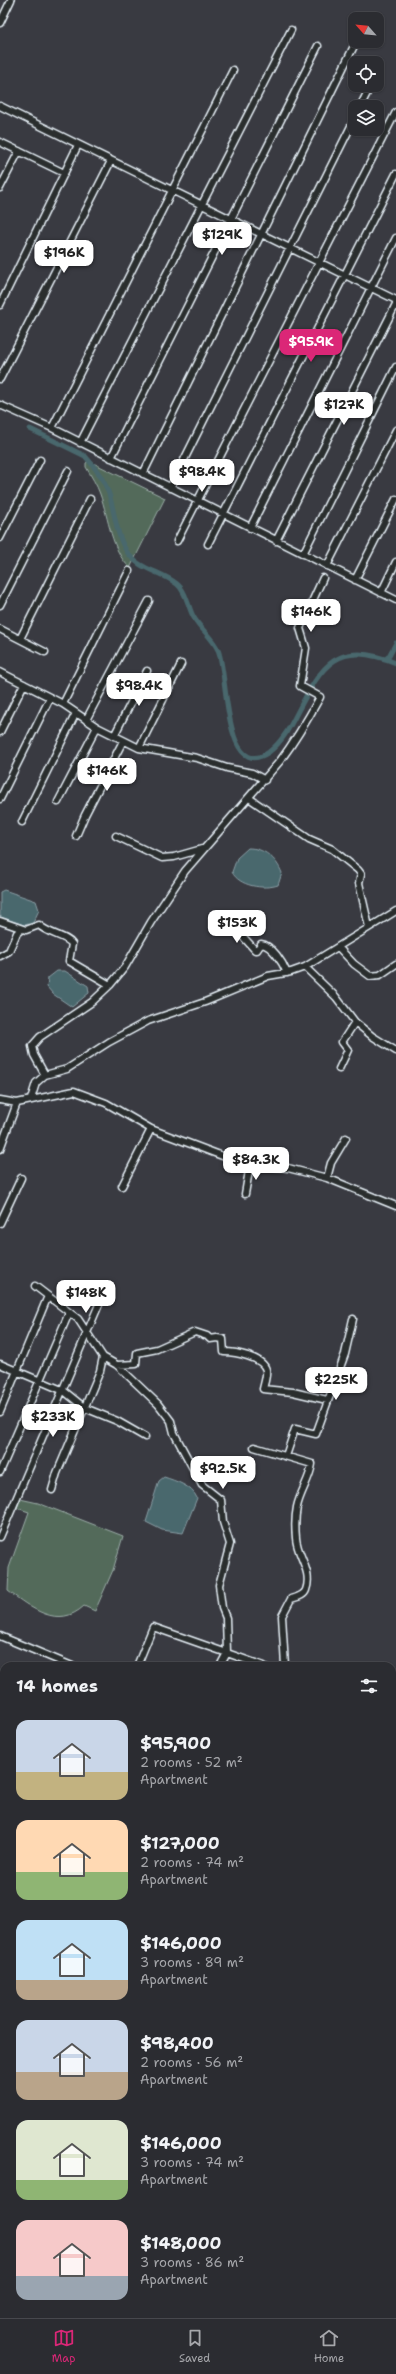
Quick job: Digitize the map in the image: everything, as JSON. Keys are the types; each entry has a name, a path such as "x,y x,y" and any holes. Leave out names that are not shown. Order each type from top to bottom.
{"street":[{"path":"0,23 11,0"},
{"path":"80,442 291,30"},
{"path":"111,458 318,46"},
{"path":"143,474 353,48"},
{"path":"52,428 233,70"},
{"path":"0,106 396,300"},
{"path":"177,541 396,112"},
{"path":"170,488 348,132"},
{"path":"0,142 64,173"},
{"path":"0,305 78,145"},
{"path":"0,188 19,151"},
{"path":"0,379 111,161"},
{"path":"208,544 396,174"},
{"path":"250,528 396,238"},
{"path":"276,541 396,304"},
{"path":"303,554 396,367"},
{"path":"0,405 52,428 396,600"},
{"path":"327,566 396,430"},
{"path":"0,538 40,460"},
{"path":"0,605 68,471"},
{"path":"20,639 90,499"},
{"path":"355,580 396,499"},
{"path":"380,593 396,562"},
{"path":"63,704 129,571"},
{"path":"45,1075 34,1055 32,1046 40,1037 92,1002 110,985 125,966 154,916 202,849 265,780 293,744 320,696 300,686 306,648 300,628 323,578"},
{"path":"86,720 149,601"},
{"path":"0,629 45,652"},
{"path":"138,748 181,664"},
{"path":"114,736 147,671"},
{"path":"0,672 63,704 97,727 138,748 197,758 227,768 252,773 265,780"},
{"path":"0,732 24,684"},
{"path":"0,799 50,698"},
{"path":"22,822 76,713"},
{"path":"58,802 97,727"},
{"path":"76,836 85,815 123,741"},
{"path":"248,798 309,839 332,849 358,870 361,874 359,883 368,927"},
{"path":"116,836 162,858 174,857 202,849"},
{"path":"31,1099 36,1083 45,1075 68,1069 109,1042 148,1021 212,999 268,976 287,973 305,966 396,911"},
{"path":"0,920 22,929 30,929 39,925 46,932 69,940 72,944 69,961 110,985"},
{"path":"228,920 255,950 257,950 261,944 267,946 283,964 287,973"},
{"path":"0,956 9,951 16,934 22,929"},
{"path":"338,947 354,964 370,976 380,975 396,964"},
{"path":"305,966 336,997 355,1022 372,1036 396,1051"},
{"path":"339,1069 348,1050 342,1042 355,1022"},
{"path":"0,1100 16,1103 74,1091 106,1103 151,1129 250,1165 288,1168 327,1178 396,1206"},
{"path":"0,1149 16,1103"},
{"path":"122,1186 151,1129"},
{"path":"327,1178 331,1163 346,1138"},
{"path":"245,1194 250,1165"},
{"path":"0,1223 21,1178"},
{"path":"35,1286 78,1319 103,1357 116,1366 166,1414 202,1485 221,1500 223,1522 230,1544 219,1585 222,1608 226,1618 227,1653 222,1662"},
{"path":"0,1537 64,1391 103,1295"},
{"path":"0,1412 48,1296"},
{"path":"0,1472 69,1313"},
{"path":"286,1456 295,1428 316,1434 327,1400 345,1354 354,1319"},
{"path":"116,1366 136,1364 137,1353 157,1349 195,1332 207,1336 210,1339 221,1338 223,1339 224,1352 240,1353 263,1365 266,1370 263,1389 293,1392 327,1400"},
{"path":"52,1490 56,1472 85,1408 100,1371 103,1357"},
{"path":"0,1364 64,1391 85,1408 117,1421 145,1436"},
{"path":"254,1447 312,1464 297,1506 296,1520 299,1556 307,1570 308,1582 306,1591 301,1596 291,1599 282,1616 285,1662"},
{"path":"139,1662 154,1627 253,1662"},
{"path":"0,1636 62,1662"}],"green space":[{"path":"89,461 165,498 130,568 124,561 111,534 99,491 86,467 86,463"},
{"path":"20,1499 38,1503 123,1536 113,1570 95,1611 84,1606 74,1613 64,1616 45,1614 35,1610 8,1591 9,1568 29,1512 17,1508"}],"water":[{"path":"248,848 254,848 264,852 273,858 282,873 278,885 265,887 252,886 235,877 232,872 237,858"},
{"path":"4,890 36,901 39,910 33,923 24,925 0,917 0,892"},
{"path":"57,971 65,971 88,986 89,993 72,1007 53,994 47,987 48,978"},
{"path":"164,1477 188,1487 197,1498 183,1533 162,1530 146,1522 159,1481"}],"waterway":[{"path":"30,429 85,456 105,483 120,538 127,552 138,563 171,580 183,591 193,616 213,641 218,650 230,720 235,739 243,752 254,758 269,752 274,748 282,739 315,681 324,669 334,661 346,656 359,654 376,656 396,663"},
{"path":"386,659 396,643"}]}
